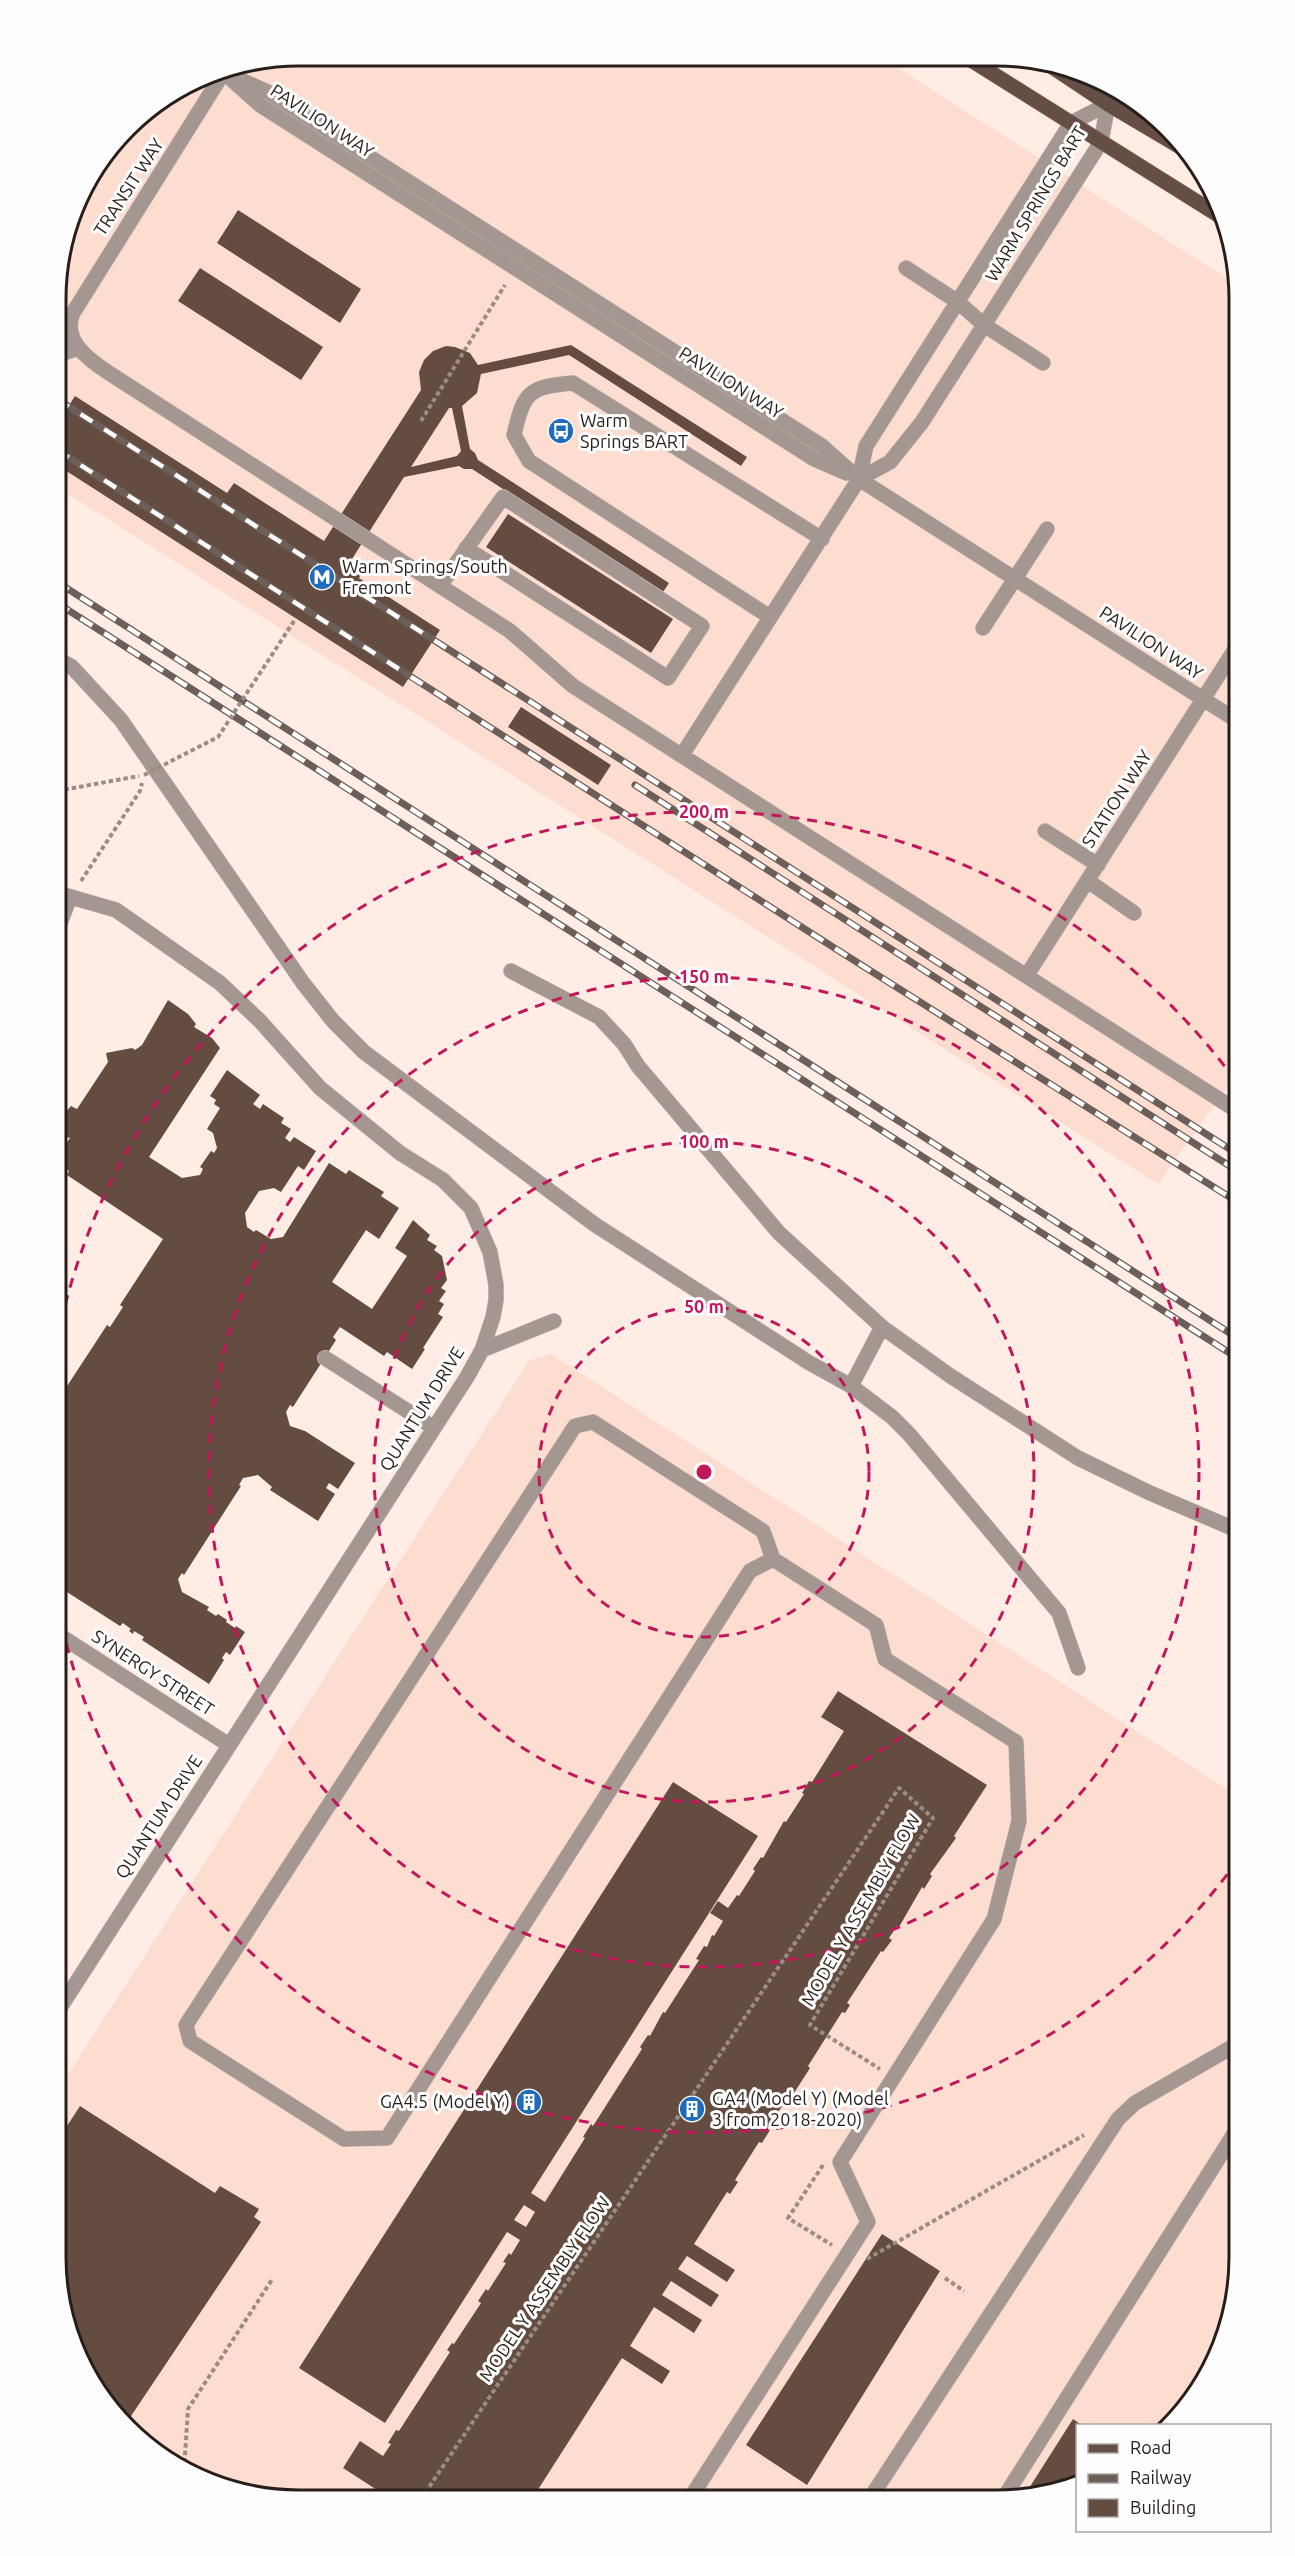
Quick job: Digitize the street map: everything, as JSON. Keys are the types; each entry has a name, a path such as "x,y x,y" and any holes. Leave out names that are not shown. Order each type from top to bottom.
{"main road":[{"path":"981,66 1211,211"},
{"path":"1068,77 1164,137"}],"street":[{"name":"PAVILION WAY","path":"231,76 260,105 319,143 814,459 860,478 1229,716"},
{"name":"TRANSIT WAY","path":"79,348 70,324 76,307 221,79"},
{"path":"1108,104 1113,97"},
{"name":"WARM SPRINGS BART","path":"860,478 866,446 1071,123 1108,104"},
{"name":"WARM SPRINGS BART","path":"860,478 890,462 915,430 1101,142 1108,104"},
{"path":"906,268 958,302 984,325 1043,363"},
{"path":"66,352 79,348 89,360 109,374 520,638 573,686 1229,1105"},
{"path":"770,617 530,461 514,435 521,404 541,386 573,383 822,539"},
{"path":"682,755 860,478"},
{"path":"440,586 466,548 503,497 702,626 668,678 466,548"},
{"path":"983,628 1047,529"},
{"name":"STATION WAY","path":"1027,975 1229,659"},
{"path":"66,663 121,720 303,983 333,1021 364,1052 594,1224 808,1362 851,1386 892,1417 909,1434 1059,1613 1078,1668"},
{"path":"1045,831 1098,865"},
{"path":"1088,881 1134,913"},
{"name":"QUANTUM DRIVE","path":"66,896 116,910 220,983 260,1021 320,1088 400,1153 443,1180 471,1208 490,1252 496,1284 493,1317 482,1350 66,1998"},
{"path":"511,971 599,1017 624,1044 638,1066 779,1233 882,1327 958,1381 1078,1458 1150,1493 1229,1527"},
{"path":"482,1350 554,1321"},
{"path":"851,1386 882,1327"},
{"path":"325,1358 434,1428"},
{"path":"695,2490 868,2222 840,2162 994,1919 1019,1821 1016,1742 885,1659 876,1625 773,1559 763,1531 593,1422 575,1426 186,2025 190,2041 344,2139 387,2138 750,1570 773,1559"},
{"name":"SYNERGY STREET","path":"66,1639 229,1745"},
{"path":"876,2490 1118,2119 1136,2103 1229,2049"},
{"path":"1009,2490 1229,2142"}],"path":[{"path":"421,422 505,285"},
{"path":"66,789 144,776 218,737 296,618"},
{"path":"66,892 140,792"},
{"name":"MODEL Y ASSEMBLY FLOW","path":"427,2490 899,1788 933,1818 810,2025 884,2072"},
{"path":"861,2262 1086,2134"},
{"path":"826,2160 788,2218 834,2246"},
{"path":"185,2460 188,2409 273,2278"},
{"path":"945,2278 964,2291"}],"shaded area":[{"path":"283,66 895,66 1229,280 1229,1084 1158,1184 66,493 66,283 70,253 78,224 97,182 134,134 169,105 196,90 238,74"},
{"path":"551,1354 1229,1791 1229,2273 1225,2303 1217,2332 1198,2374 1181,2399 1159,2424 1076,2424 1076,2476 1042,2486 1012,2490 283,2490 253,2486 224,2478 169,2451 124,2411 105,2387 90,2360 74,2318 66,2273 66,2078 529,1361"}],"building":[{"path":"238,210 361,289 340,323 217,243"},
{"path":"200,268 323,347 301,380 178,301"},
{"path":"571,345 747,457 741,466 569,355 481,374 477,393 462,406 470,449 478,460 669,583 663,592 472,469 459,466 404,477 352,559 365,568 359,578 440,630 403,687 66,471 66,410 75,396 227,493 234,483 324,541 421,390 419,372 424,360 433,351 446,346 470,353 478,365","holes":["449,408 452,408 461,451 457,456 411,467"]},
{"path":"508,514 673,619 651,653 486,547"},
{"path":"521,707 611,765 598,785 508,727"},
{"path":"168,1000 188,1014 196,1024 194,1027 212,1038 220,1048 149,1157 182,1178 200,1175 203,1169 200,1167 211,1151 214,1153 217,1148 213,1133 207,1129 220,1108 214,1104 216,1100 210,1096 227,1070 260,1095 253,1104 260,1109 263,1104 284,1118 281,1123 291,1129 285,1138 290,1142 294,1137 316,1151 304,1170 298,1166 281,1192 274,1188 259,1191 245,1213 247,1227 271,1239 283,1237 329,1163 346,1174 349,1170 384,1192 381,1196 399,1208 379,1239 366,1230 332,1282 372,1309 407,1256 395,1248 413,1220 430,1235 427,1240 437,1246 434,1250 442,1256 447,1280 441,1288 446,1291 439,1301 444,1304 438,1314 443,1317 412,1369 387,1352 384,1356 340,1327 333,1337 336,1340 293,1407 290,1405 286,1412 290,1426 305,1431 355,1463 338,1489 329,1483 326,1488 335,1494 318,1521 270,1490 272,1487 258,1475 243,1478 239,1485 241,1486 184,1575 182,1573 178,1579 182,1592 209,1607 207,1610 216,1616 218,1614 235,1628 236,1626 245,1632 230,1655 226,1652 222,1658 224,1660 209,1684 142,1640 144,1637 134,1631 133,1634 129,1631 131,1629 123,1623 120,1626 66,1591 66,1388 107,1325 110,1327 123,1307 120,1305 163,1239 67,1175 69,1171 66,1169 66,1144 70,1138 66,1137 66,1112 71,1106 77,1109 108,1062 106,1053 132,1048 135,1050 142,1045"},
{"name":"GA4 (Model Y) (Model 3 from 2018-2020)","path":"838,1691 987,1785 954,1836 956,1838 930,1874 932,1876 924,1889 922,1887 899,1927 897,1926 889,1938 892,1940 883,1952 881,1951 847,2003 850,2005 845,2013 842,2012 808,2066 810,2068 794,2093 792,2091 767,2129 770,2130 762,2143 759,2142 735,2180 738,2182 730,2194 727,2192 694,2244 735,2270 727,2282 687,2256 678,2269 719,2295 711,2307 671,2281 662,2295 702,2320 694,2333 654,2307 630,2346 670,2371 662,2384 622,2358 538,2490 377,2490 343,2468 360,2441 383,2456 396,2430 399,2431 450,2352 447,2350 452,2343 454,2344 481,2303 478,2301 486,2289 488,2291 506,2263 503,2262 509,2253 511,2255 520,2240 507,2232 385,2423 299,2368 673,1782 758,1836 531,2193 545,2202 585,2138 583,2137 591,2124 593,2126 642,2049 640,2047 648,2035 650,2036 663,2012 665,2013 699,1960 696,1959 704,1946 707,1947 712,1935 714,1936 723,1921 710,1913 718,1901 728,1908 737,1895 739,1896 755,1871 753,1869 761,1857 763,1858 784,1821 786,1822 804,1794 802,1793 809,1781 812,1782 844,1731 821,1717","holes":["524,2205 535,2212 526,2227 514,2220"]},
{"path":"80,2106 215,2193 220,2186 259,2209 254,2217 261,2222 130,2418 97,2374 78,2332 70,2303 66,2273 66,2128"},
{"path":"882,2234 940,2271 807,2485 746,2445"},
{"path":"1073,2419 1080,2424 1076,2424 1076,2476 1029,2488"}],"railway":[{"path":"66,405 1229,1149"},
{"path":"66,456 836,949 1229,1197"},
{"path":"66,588 1229,1333"},
{"path":"66,609 1229,1353"},
{"path":"635,785 1229,1166"}],"place":[{"name":"Warm Springs BART","path":"561,431"},
{"name":"Warm Springs/South Fremont","path":"322,577"},
{"name":"GA4.5 (Model Y)","path":"529,2102"},
{"name":"GA4 (Model Y) (Model 3 from 2018-2020)","path":"692,2109"}]}
